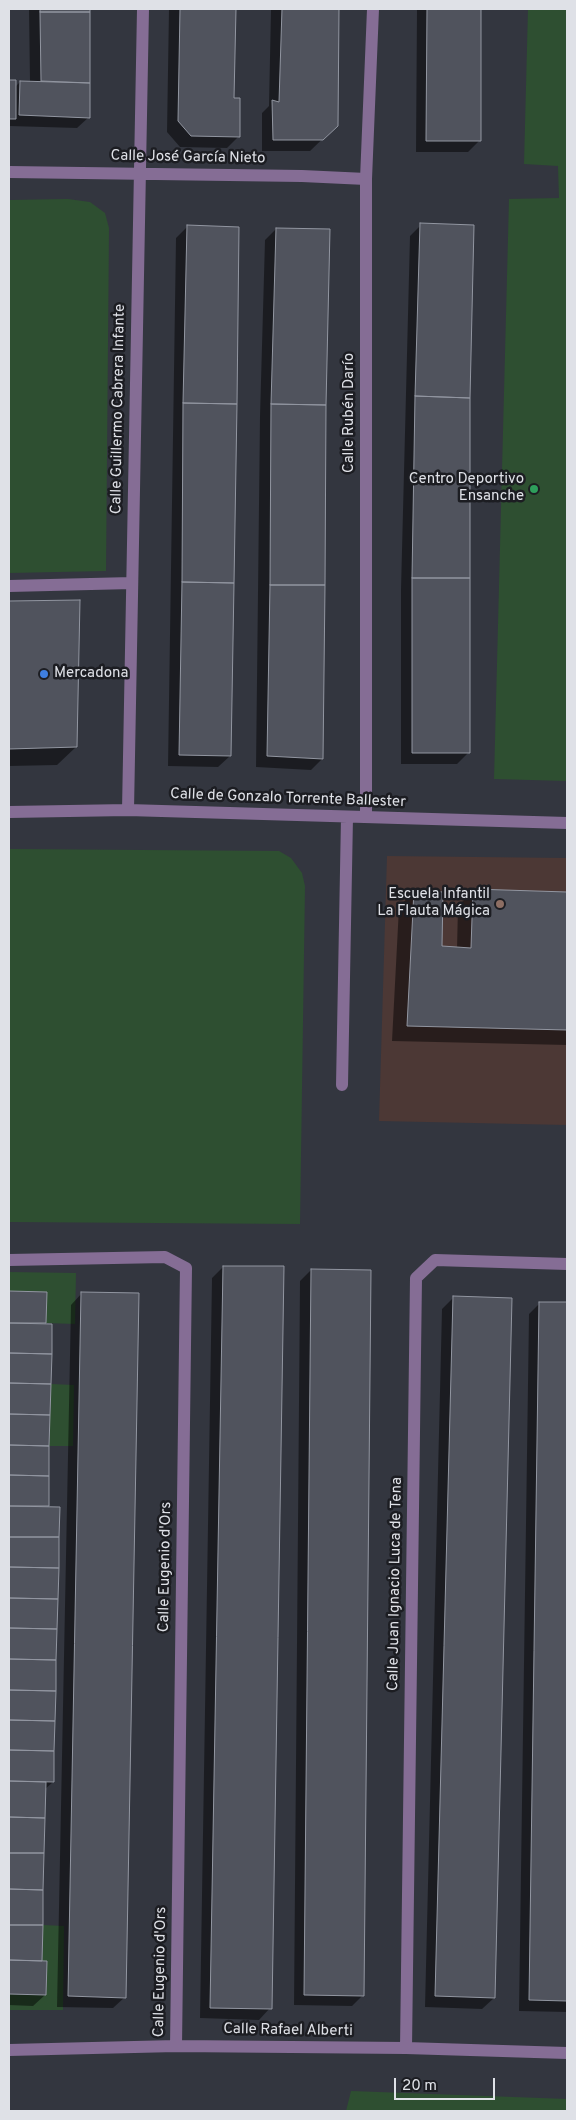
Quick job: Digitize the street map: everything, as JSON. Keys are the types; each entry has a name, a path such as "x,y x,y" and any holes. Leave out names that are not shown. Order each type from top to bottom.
{"street":[{"name":"Calle Guillermo Cabrera Infante","path":"128,810 143,9"},
{"name":"Calle Rubén Darío","path":"366,818 366,179 373,9"},
{"name":"Calle José García Nieto","path":"9,172 139,173 366,179"},
{"path":"9,586 132,583"},
{"name":"Calle de Gonzalo Torrente Ballester","path":"9,812 128,810 567,823"},
{"path":"342,1084 347,817"},
{"name":"Calle Eugenio d'Ors","path":"9,1260 165,1257 186,1268 176,2046"},
{"name":"Calle Juan Ignacio Luca de Tena","path":"406,2048 416,1278 435,1260 567,1264"},
{"name":"Calle Rafael Alberti","path":"9,2050 176,2046 406,2048 567,2053"}],"shaded area":[{"path":"387,856 567,858 567,1125 379,1121"}],"green space":[{"name":"Centro Deportivo Ensanche","path":"528,9 567,9 567,781 494,779 509,199 559,198 558,166 524,164"},
{"path":"68,199 90,202 105,213 109,228 106,571 9,573 9,200"},
{"path":"9,849 279,851 291,858 302,873 305,886 300,1224 9,1222"},
{"path":"9,1272 76,1273 75,1324 46,1323 46,1292 9,1291"},
{"path":"51,1384 74,1385 73,1446 49,1446"},
{"path":"43,1925 64,1926 63,2010 9,2010 9,1994 46,1995 47,1961 42,1961"},
{"path":"351,2091 567,2099 567,2111 346,2111"}],"building":[{"path":"40,9 90,9 90,12 40,12"},
{"path":"180,9 236,9 234,98 240,98 240,137 191,136 178,121"},
{"path":"282,9 339,9 338,126 323,140 273,140 272,100 279,102"},
{"path":"427,9 481,9 481,141 426,141"},
{"path":"40,12 90,12 90,83 41,81"},
{"path":"9,80 16,80 16,119 9,119"},
{"path":"20,81 90,83 90,118 19,115"},
{"path":"420,223 474,225 470,398 415,396"},
{"path":"187,225 239,227 237,404 183,403"},
{"path":"276,228 330,229 326,405 271,404"},
{"path":"415,396 470,398 470,578 412,578"},
{"path":"183,403 237,404 234,583 182,582"},
{"path":"271,404 326,405 325,585 270,585"},
{"path":"412,578 470,578 470,753 412,753"},
{"path":"182,582 234,583 231,756 179,755"},
{"path":"270,585 325,585 323,759 267,756"},
{"name":"Mercadona","path":"80,600 77,747 9,749 9,601"},
{"path":"473,889 567,892 567,1030 407,1026 414,890 443,892 442,946 471,948"},
{"path":"223,1266 284,1266 272,2009 210,2008"},
{"path":"311,1269 371,1270 364,1996 304,1995"},
{"path":"9,1291 47,1292 46,1323 9,1323"},
{"path":"81,1292 139,1293 126,1998 68,1996"},
{"path":"453,1296 512,1298 495,1998 435,1996"},
{"path":"539,1302 567,1302 567,2001 529,2000"},
{"path":"9,1323 52,1324 52,1354 9,1353"},
{"path":"9,1353 52,1354 51,1384 9,1383"},
{"path":"9,1383 51,1384 50,1415 9,1414"},
{"path":"9,1414 50,1415 49,1446 9,1445"},
{"path":"9,1445 49,1446 49,1476 9,1475"},
{"path":"9,1475 49,1476 49,1506 9,1506"},
{"path":"9,1506 60,1507 59,1537 9,1537"},
{"path":"9,1537 59,1537 59,1568 9,1567"},
{"path":"9,1567 59,1568 58,1599 9,1598"},
{"path":"9,1598 58,1599 57,1629 9,1628"},
{"path":"9,1628 57,1629 56,1660 9,1659"},
{"path":"9,1659 56,1660 56,1691 9,1690"},
{"path":"9,1690 56,1691 55,1721 9,1720"},
{"path":"9,1720 55,1721 54,1751 9,1750"},
{"path":"9,1750 54,1751 54,1782 9,1781"},
{"path":"9,1781 46,1782 45,1818 9,1817"},
{"path":"9,1817 45,1818 44,1853 9,1853"},
{"path":"9,1853 44,1853 43,1890 9,1889"},
{"path":"9,1889 43,1890 43,1925 9,1925"},
{"path":"9,1925 43,1925 42,1961 9,1960"},
{"path":"9,1960 47,1961 46,1995 9,1994"}],"place":[{"name":"Centro Deportivo Ensanche","path":"534,489"},
{"name":"Mercadona","path":"44,674"},
{"name":"Escuela Infantil La Flauta Mágica","path":"500,904"}]}
